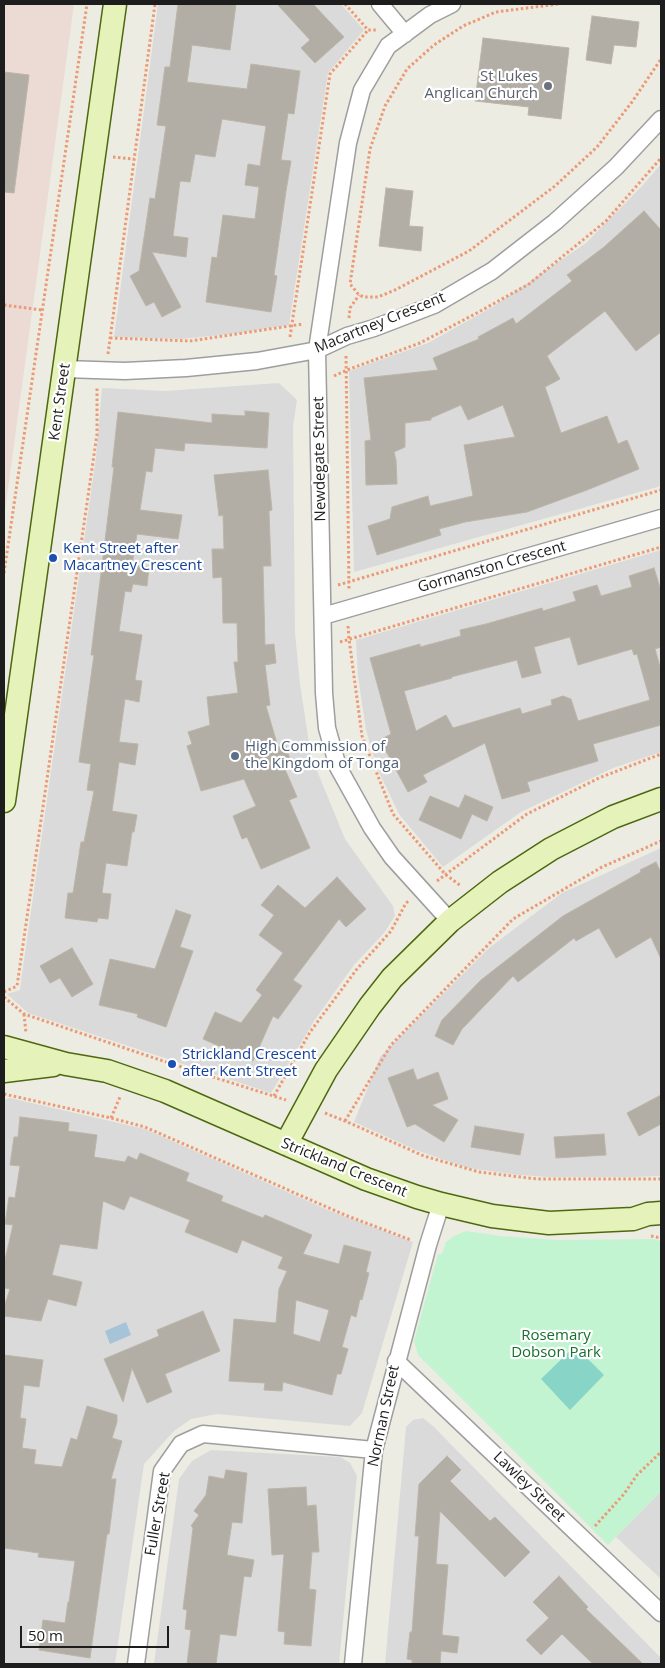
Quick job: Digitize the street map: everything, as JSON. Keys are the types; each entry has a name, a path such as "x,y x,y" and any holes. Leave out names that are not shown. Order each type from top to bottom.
{"street":[{"name":"Kent Street","path":"4,801 115,4"},
{"path":"380,4 405,34"},
{"name":"Newdegate Street","path":"450,921 392,857 372,828 338,767 327,728 324,692 318,350 348,143 362,90 388,46 430,15 452,4"},
{"name":"Macartney Crescent","path":"64,369 125,371 186,368 288,356 318,350 347,336 374,328 434,305 492,271 555,222 616,168 661,119"},
{"name":"Gormanston Crescent","path":"323,616 661,518"},
{"path":"286,1144 326,1070 370,1006 399,971 450,921 500,882 551,849 613,817 661,799"},
{"name":"Strickland Crescent","path":"4,1047 66,1064 107,1071 165,1091 366,1179 417,1198 492,1216 549,1223 648,1227 648,1214 661,1213"},
{"name":"Strickland Crescent","path":"4,1071 66,1064"},
{"name":"Norman Street","path":"353,1664 374,1450 396,1361 441,1204"},
{"name":"Lawley Street","path":"396,1361 661,1613"},
{"name":"Fuller Street","path":"136,1664 162,1471 181,1444 204,1434 374,1450"}],"path":[{"path":"4,573 86,4"},
{"path":"4,992 17,986 97,434 97,383 106,370 155,4"},
{"path":"288,356 330,74 368,30 345,4"},
{"path":"558,4 496,12 463,26 434,45 407,69 385,106 370,149 350,284 360,295 364,297 378,297 469,251 555,186 597,147 632,102 661,59"},
{"path":"4,304 42,310"},
{"path":"110,338 190,341 291,327 322,320 350,308"},
{"path":"322,590 661,490"},
{"path":"324,649 349,639 661,547"},
{"path":"445,874 527,814 598,778 661,754"},
{"path":"345,1121 391,1045 513,919 602,867 661,841"},
{"path":"274,1096 310,1032 358,969 391,931"},
{"path":"4,997 24,1014 305,1106 345,1121 424,1156 479,1172 537,1178 661,1179"},
{"path":"24,1014 27,1037"},
{"path":"4,1094 145,1127 345,1215 416,1242"},
{"path":"111,1118 121,1094"},
{"path":"648,1227 661,1238"},
{"path":"584,1539 624,1494 637,1475 661,1452"}],"shaded area":[{"path":"4,4 74,4 4,518"},
{"path":"158,4 341,4 364,30 328,73 289,325 182,339 114,337"},
{"path":"661,164 661,486 354,572 349,371 428,343 494,306 586,243"},
{"path":"279,383 297,400 293,426 295,633 300,684 311,756 345,839 393,906 395,916 384,933 354,965 314,1021 271,1093 28,1013 7,994 20,990 96,457 102,388 165,391"},
{"path":"661,550 661,752 613,768 521,812 443,867 399,814 377,768 366,730 358,676 356,640"},
{"path":"661,848 661,1176 548,1177 468,1168 416,1150 354,1122 380,1057 489,948 562,893"},
{"path":"10,1098 145,1129 328,1210 413,1242 362,1413 350,1426 217,1414 191,1419 174,1431 144,1464 115,1664 4,1664 4,1100"},
{"path":"126,1322 131,1335 110,1344 105,1331"},
{"path":"575,1346 604,1375 570,1410 541,1379"},
{"path":"423,1418 661,1658 661,1664 385,1664 406,1427 413,1420"},
{"path":"211,1450 340,1457 350,1463 357,1476 339,1664 154,1664 179,1479 192,1461"},
{"path":"661,1491 661,1579 616,1537"}],"green space":[{"name":"Rosemary Dobson Park","path":"466,1231 501,1236 557,1240 652,1239 661,1241 661,1491 608,1545 418,1355 414,1341 438,1254 442,1254 446,1242"}],"building":[{"path":"178,4 236,4 230,50 192,45 187,82 247,89 251,64 300,71 294,114 288,113 281,160 291,161 274,275 277,276 271,312 206,302 212,257 217,258 223,215 255,219 259,187 245,185 248,164 260,166 266,126 222,119 215,157 195,154 190,182 180,181 173,236 188,238 186,257 152,252 181,307 162,317 154,302 146,306 130,276 139,271 150,198 155,199 166,126 157,125 165,67 170,67"},
{"path":"277,4 313,4 344,37 315,63 301,48 310,40"},
{"path":"592,16 639,22 636,47 614,45 611,64 586,60"},
{"name":"St Lukes Anglican Church","path":"483,38 569,48 561,119 528,115 529,107 475,101"},
{"path":"4,72 29,75 14,193 4,192"},
{"path":"386,188 413,191 409,226 423,227 421,251 379,246"},
{"path":"644,211 661,230 661,332 636,351 605,311 547,356 560,379 545,387 561,433 607,416 618,444 627,440 639,469 527,512 465,522 439,529 441,535 377,555 368,526 390,519 392,507 428,496 430,506 473,496 464,445 515,437 503,405 468,420 461,405 431,418 431,420 405,423 405,447 394,452 397,484 366,485 365,441 371,440 364,378 438,370 433,358 479,339 478,337 513,318 516,324 572,281 567,275 604,247"},
{"path":"245,411 269,413 267,448 185,443 184,451 155,448 152,472 146,471 140,510 182,515 178,539 137,534 132,565 149,567 147,586 133,584 131,592 125,591 119,631 142,635 135,680 142,681 139,702 125,699 119,742 138,744 135,765 119,762 112,811 137,815 134,832 132,832 127,866 106,863 102,893 111,894 108,919 98,918 97,922 65,918 68,893 73,893 81,842 84,842 94,791 87,790 91,764 79,762 94,655 91,655 114,467 112,467 118,412 212,423 212,414 245,416"},
{"path":"268,470 272,510 269,511 271,566 263,566 265,645 274,644 276,663 265,665 270,705 266,706 278,747 285,744 292,765 284,767 297,797 289,800 310,848 261,869 247,837 242,839 233,816 256,806 244,779 201,791 187,746 192,744 188,732 210,725 207,697 238,693 234,662 238,662 237,623 223,623 222,577 213,578 212,549 224,549 223,515 219,516 214,475"},
{"path":"654,568 661,591 661,647 655,649 661,670 661,725 593,744 598,761 527,782 530,791 502,799 485,743 423,775 427,782 408,792 380,740 391,734 370,658 420,644 420,647 461,636 460,630 542,608 543,611 576,601 573,592 597,585 601,596 632,587 629,576","holes":["570,637 578,665 632,649 634,655 637,654 650,700 578,721 571,699 563,696 551,700 552,705 522,714 520,708 453,728 446,715 416,731 404,691 517,660 522,678 541,673 534,647"]},
{"path":"465,795 493,807 487,821 472,814 461,839 419,820 430,796 459,808"},
{"path":"656,862 661,873 661,959 651,937 616,958 599,928 576,941 574,938 518,982 513,976 462,1029 453,1045 435,1036 442,1020 481,980 563,916"},
{"path":"337,877 366,909 346,927 339,919 293,980 302,986 278,1019 273,1016 253,1061 203,1039 215,1012 241,1023 262,995 256,990 283,953 259,935 274,915 261,905 278,885 305,908"},
{"path":"176,910 191,915 180,947 193,951 166,1027 137,1017 138,1014 99,1005 110,959 155,969"},
{"path":"72,948 93,984 72,997 60,978 50,983 40,966"},
{"path":"413,1069 417,1080 438,1072 448,1099 432,1105 458,1120 444,1142 415,1124 407,1127 388,1078"},
{"path":"661,1095 661,1124 639,1136 627,1113"},
{"path":"20,1117 69,1123 68,1131 97,1135 94,1157 125,1162 128,1156 137,1160 140,1153 189,1173 186,1181 223,1196 221,1201 263,1218 265,1215 312,1235 303,1254 339,1264 344,1245 371,1252 366,1272 369,1273 362,1300 360,1299 356,1317 351,1315 342,1347 348,1349 341,1374 337,1374 332,1395 283,1382 282,1391 264,1390 265,1383 229,1381 234,1319 276,1323 279,1289 287,1271 278,1268 283,1257 242,1240 237,1253 185,1232 190,1220 130,1196 124,1210 103,1201 97,1249 60,1244 52,1275 82,1282 76,1306 48,1299 41,1321 4,1316 4,1307 10,1289 4,1288 4,1264 13,1225 5,1224 9,1197 15,1198 20,1166 10,1165 14,1137 18,1137","holes":["296,1300 329,1310 320,1342 293,1334"]},
{"path":"475,1126 524,1134 520,1155 471,1147"},
{"path":"604,1134 606,1155 556,1158 554,1137"},
{"path":"203,1311 220,1351 165,1374 172,1392 147,1403 132,1368 123,1402 104,1359 159,1336 157,1330"},
{"path":"4,1355 43,1360 39,1387 24,1385 20,1418 26,1419 22,1448 36,1450 34,1464 62,1467 71,1438 77,1440 87,1406 117,1415 112,1438 122,1441 111,1479 116,1479 90,1658 39,1650 43,1620 65,1623 75,1561 38,1557 39,1553 4,1548"},
{"path":"447,1456 461,1470 450,1481 490,1521 495,1517 530,1552 505,1577 440,1511 436,1564 448,1565 442,1635 459,1637 457,1653 441,1651 440,1664 412,1664 412,1660 407,1659 410,1632 412,1632 419,1536 415,1536 419,1484"},
{"path":"226,1470 247,1473 242,1523 232,1522 227,1555 254,1560 251,1577 244,1576 236,1636 220,1634 216,1664 187,1664 191,1630 185,1629 187,1610 183,1609 193,1528 191,1526 199,1515 194,1511 206,1495 209,1476 224,1479"},
{"path":"306,1487 307,1506 316,1505 319,1552 312,1552 309,1589 316,1590 311,1646 284,1644 285,1632 278,1631 284,1554 272,1555 268,1489"},
{"path":"559,1576 588,1607 586,1609 643,1664 593,1664 562,1634 541,1655 526,1640 549,1618 533,1602"}],"place":[{"name":"St Lukes Anglican Church","path":"548,86"},
{"name":"Kent Street after Macartney Crescent","path":"53,558"},
{"name":"High Commission of the Kingdom of Tonga","path":"235,756"},
{"name":"Strickland Crescent after Kent Street","path":"172,1064"}]}
